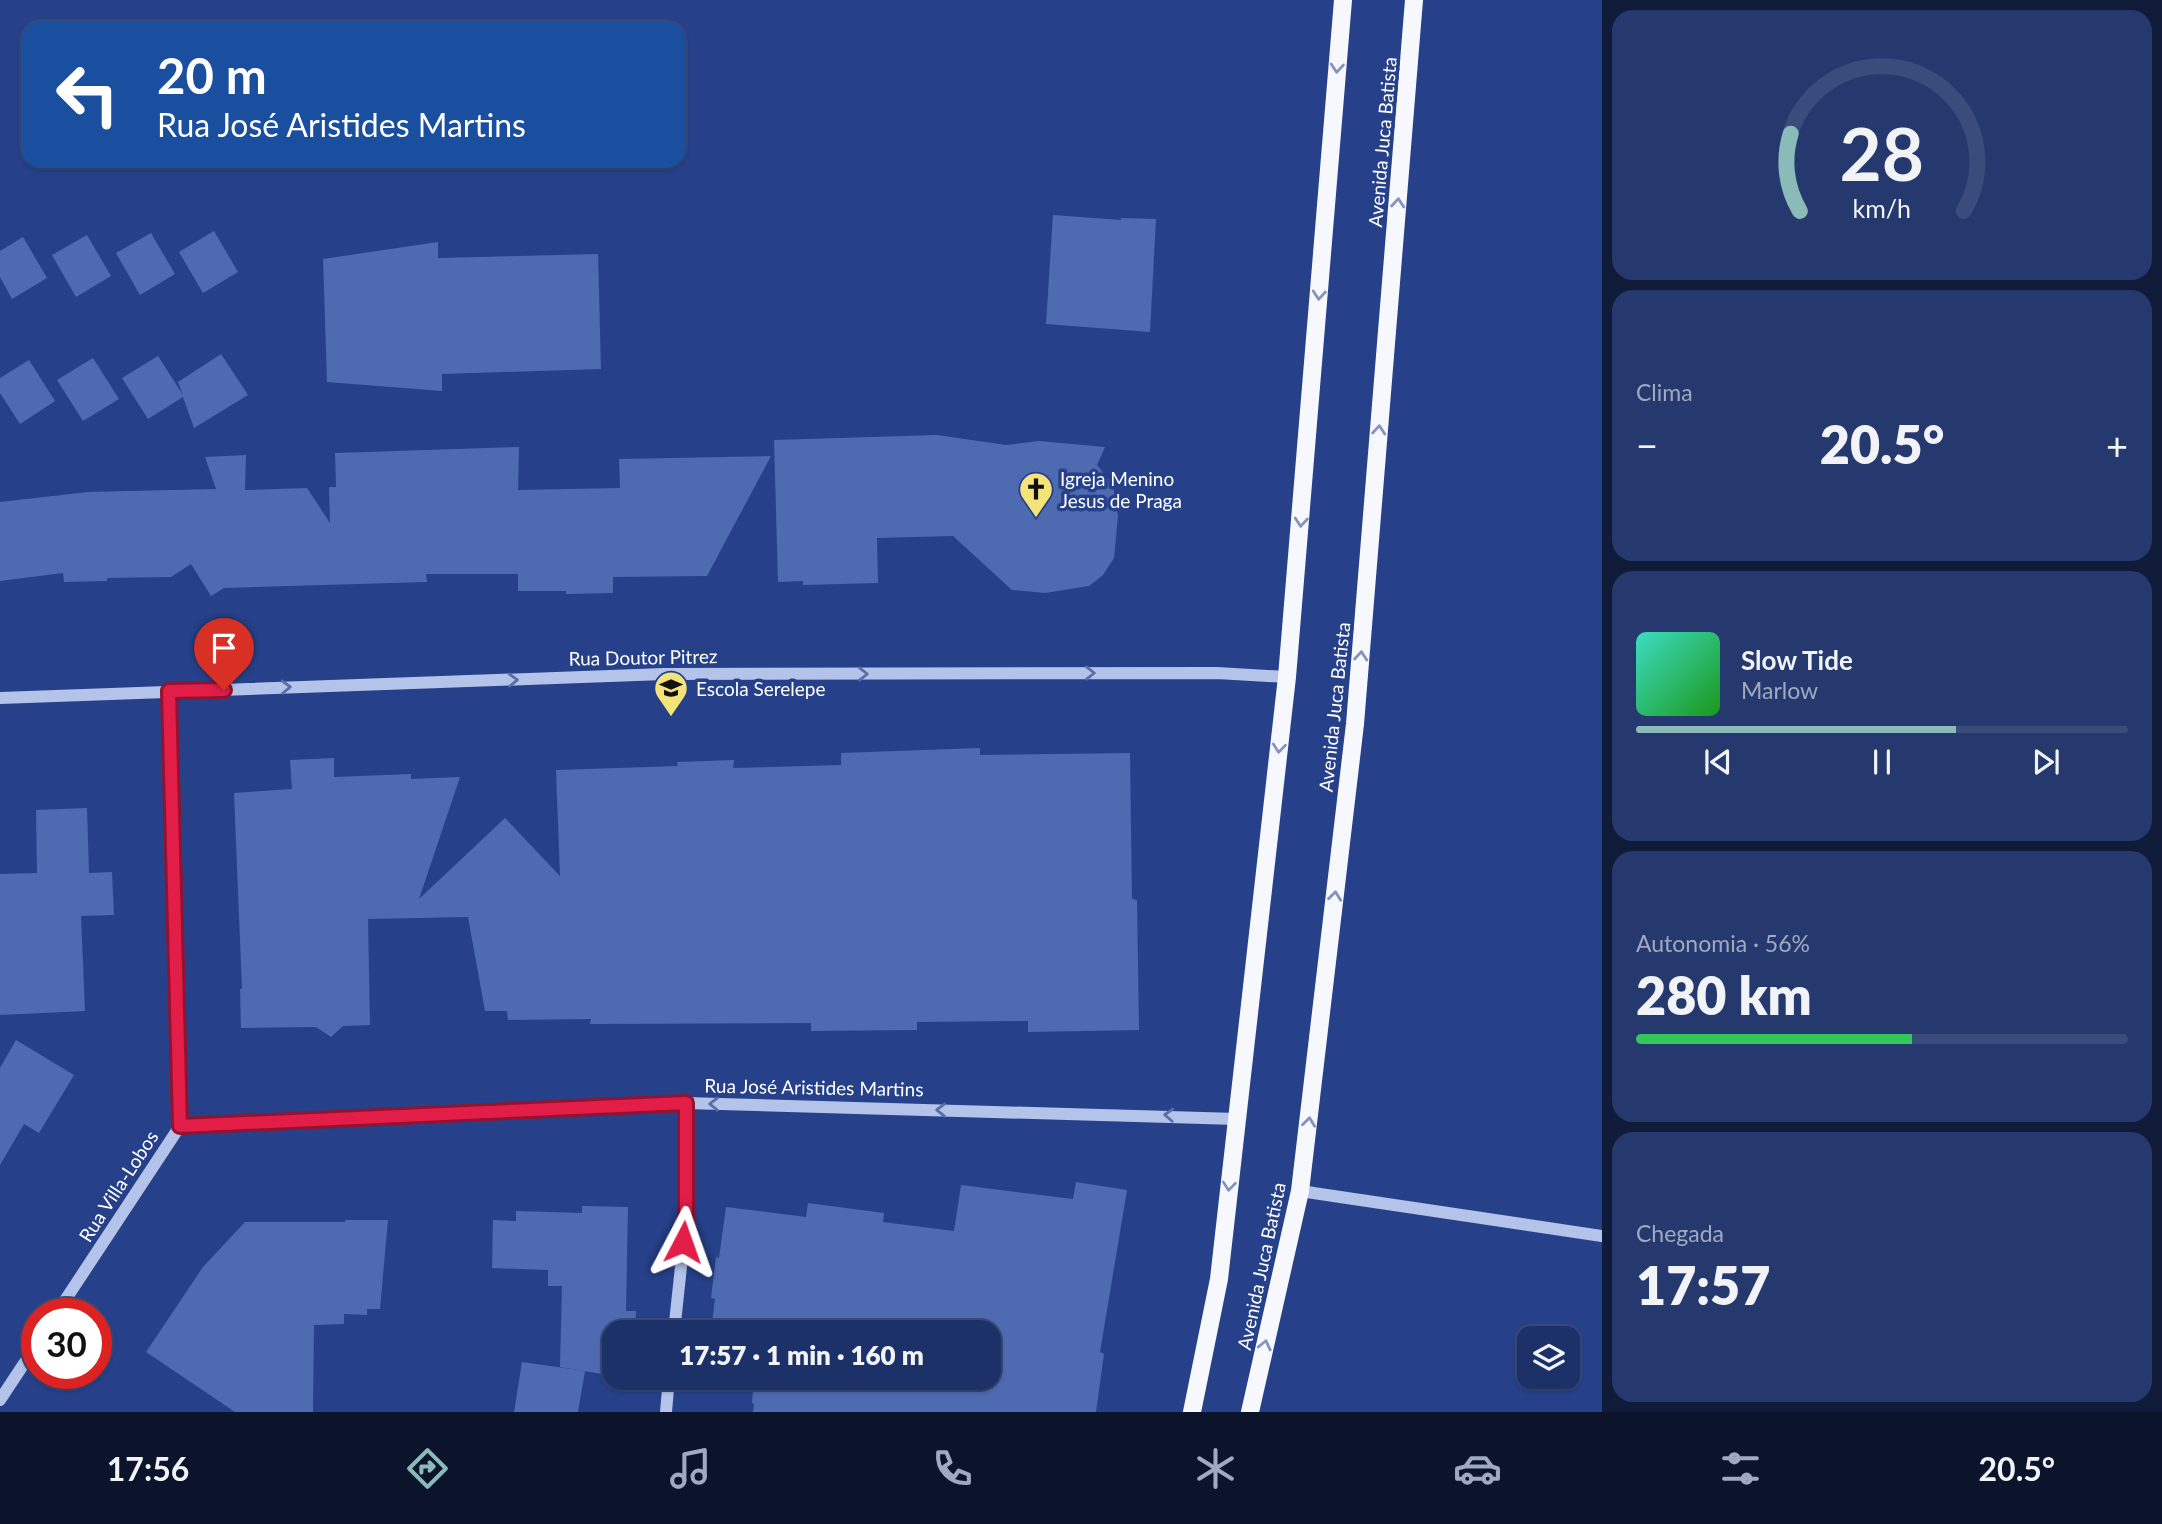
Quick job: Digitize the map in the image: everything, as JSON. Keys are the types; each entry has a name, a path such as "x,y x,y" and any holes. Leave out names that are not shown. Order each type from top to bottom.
{"main road":[{"name":"Avenida Juca Batista","path":"1192,1412 1219,1279 1287,677 1343,0"},
{"name":"Avenida Juca Batista","path":"1250,1412 1300,1191 1356,724 1414,0"}],"street":[{"name":"Rua Doutor Pitrez","path":"0,698 664,674 1217,673 1287,677"},
{"name":"Rua Villa-Lobos","path":"67,1298 180,1126 169,691"},
{"path":"675,1320 686,1220 686,1103"},
{"name":"Rua José Aristides Martins","path":"180,1126 686,1103 1237,1119"},
{"path":"1300,1191 1602,1236"},
{"path":"0,1400 21,1368"},
{"path":"666,1412 668,1390"}],"building":[{"path":"1053,215 1121,220 1156,219 1150,332 1046,324"},
{"path":"214,231 238,272 203,293 179,252"},
{"path":"151,233 175,274 140,295 116,253"},
{"path":"87,235 111,276 76,297 52,255"},
{"path":"23,237 47,278 12,299 0,277 0,251"},
{"path":"438,242 438,258 598,254 601,369 442,374 442,391 327,382 323,259"},
{"path":"221,354 248,395 194,428 183,397 148,419 122,378 158,356 183,395 178,382"},
{"path":"93,358 119,399 83,421 57,380"},
{"path":"29,360 55,401 20,424 0,393 0,378"},
{"path":"937,435 1006,445 1039,441 1105,447 1097,465 1113,485 1118,516 1114,558 1103,575 1089,586 1045,593 1012,590 953,536 877,538 878,583 803,585 803,581 778,582 774,440"},
{"path":"519,447 518,490 620,488 619,459 771,456 707,576 613,577 613,593 518,591 518,574 426,574 427,582 224,588 211,596 191,564 171,577 64,582 63,573 0,581 0,502 88,492 216,489 205,457 246,455 245,490 307,488 330,523 329,487 336,487 335,453"},
{"path":"980,748 980,755 1130,753 1132,899 1137,900 1139,1030 1028,1032 1028,1021 917,1022 917,1030 811,1031 811,1023 590,1024 591,1019 508,1020 507,1011 485,1011 468,917 368,919 370,1025 343,1026 331,1037 316,1027 241,1028 242,989 234,793 292,789 290,760 334,758 334,777 411,774 411,779 460,777 419,899 505,818 560,876 556,770 678,766 677,762 734,760 733,768 841,765 841,753"},
{"path":"87,808 89,873 112,872 114,915 81,916 85,1011 0,1015 0,874 37,873 36,810"},
{"path":"16,1040 74,1075 39,1133 24,1124 0,1165 0,1068"},
{"path":"1076,1182 1127,1190 1100,1352 1104,1354 1096,1412 753,1412 753,1390 1001,1390 1001,1320 712,1320 715,1299 711,1298 726,1207 806,1217 808,1203 884,1213 883,1222 954,1231 961,1185 1073,1199"},
{"path":"582,1206 628,1207 626,1311 636,1311 636,1320 602,1320 602,1374 560,1367 562,1286 548,1286 548,1270 492,1268 493,1220 516,1221 516,1211 582,1213"},
{"path":"388,1220 380,1309 367,1309 367,1315 344,1314 344,1324 314,1325 313,1412 235,1412 146,1352 203,1267 245,1222"},
{"path":"522,1362 585,1371 578,1412 514,1412"}],"place":[{"name":"Igreja Menino Jesus de Praga","path":"1036,519"},
{"name":"Escola Serelepe","path":"671,718"}],"route":[{"path":"224,690 169,691 180,1126 686,1103 686,1220 683,1242"}]}
